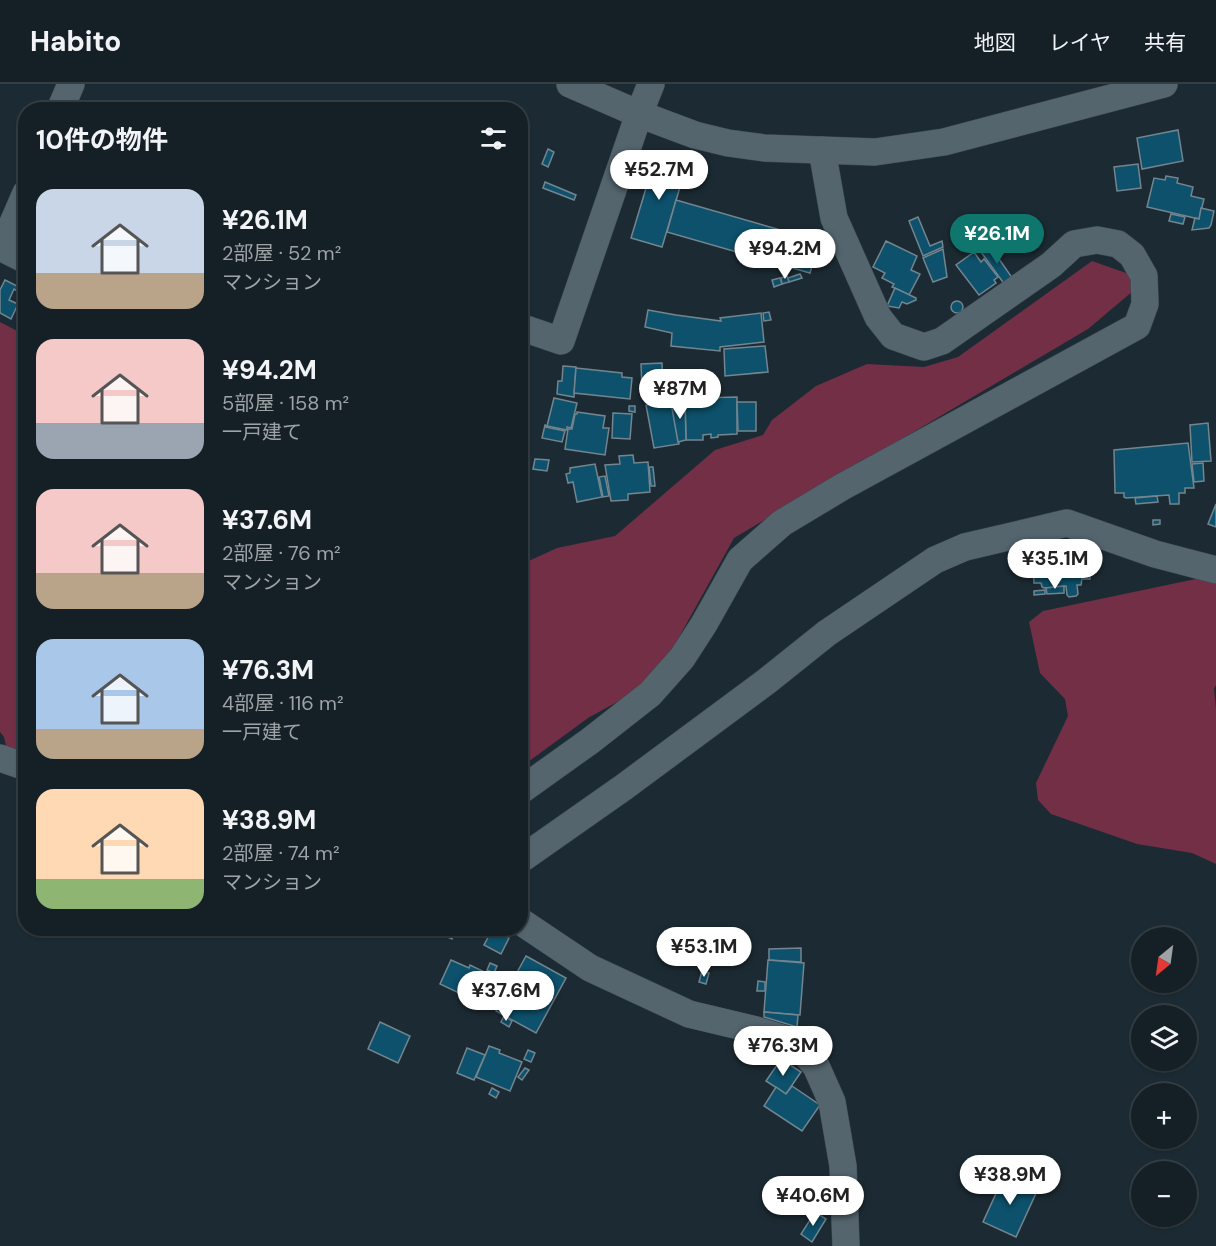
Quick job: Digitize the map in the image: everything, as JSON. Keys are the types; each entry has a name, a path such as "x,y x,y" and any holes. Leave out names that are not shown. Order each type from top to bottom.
{"street":[{"path":"63,102 71,84"},
{"path":"570,84 695,135 728,143 764,148 875,152 944,142 1091,94 1164,84"},
{"path":"528,330 561,341 651,84"},
{"path":"528,785 650,694 682,658 740,560 782,523 842,487 1137,326 1145,304 1144,276 1132,255 1118,244 1097,240 1074,244 1051,265 942,340 924,347 893,336 878,317 834,218 822,150"},
{"path":"9,252 18,221"},
{"path":"528,854 624,787 767,681 826,633 935,560 965,547 1067,523 1155,554 1216,570"},
{"path":"0,759 18,765"},
{"path":"528,926 590,968 688,1014 788,1040 802,1050 816,1066 832,1102 843,1166 846,1246"}],"shaded area":[{"path":"1092,261 1129,274 1133,291 1088,329 734,538 663,666 637,691 588,718 528,762 528,561 557,548 615,536 715,450 763,435 772,420 816,386 867,364 924,367 958,357"},
{"path":"0,322 18,331 18,761 8,754 4,737 0,732"},
{"path":"1210,576 1216,578 1216,685 1214,689 1216,864 1192,853 1137,844 1051,814 1038,800 1036,783 1068,716 1065,699 1040,673 1029,622 1043,611"}],"building":[{"path":"1178,130 1183,161 1142,169 1137,138"},
{"path":"548,149 554,152 548,167 542,164"},
{"path":"656,155 687,164 662,247 631,238"},
{"path":"1138,164 1141,188 1117,191 1114,167"},
{"path":"1166,176 1178,178 1177,183 1193,187 1191,196 1204,199 1199,219 1147,207 1154,178 1165,180"},
{"path":"545,182 576,195 574,200 543,188"},
{"path":"676,200 819,241 810,273 667,232"},
{"path":"1201,208 1214,211 1211,225 1209,228 1192,230 1195,218 1199,219"},
{"path":"1171,214 1185,217 1183,224 1169,221"},
{"path":"918,217 930,246 942,241 943,247 923,256 909,221"},
{"path":"886,241 917,256 911,270 920,274 909,295 892,287 894,284 882,278 885,273 873,267"},
{"path":"995,245 1001,255 999,257 992,247"},
{"path":"990,246 1013,279 1005,285 981,252"},
{"path":"943,249 947,277 933,282 923,258"},
{"path":"974,252 981,262 984,259 998,277 994,280 996,283 979,295 956,265"},
{"path":"800,274 802,278 789,282 788,278"},
{"path":"787,276 789,282 782,284 781,278"},
{"path":"780,278 782,284 774,287 772,280"},
{"path":"5,280 18,286 18,291 14,289 9,300 18,304 11,319 0,313 0,290"},
{"path":"895,288 916,300 907,304 902,302 899,308 887,306"},
{"path":"959,301 962,302 962,312 955,313 952,312 951,305 952,302"},
{"path":"648,310 721,321 720,318 761,313 764,342 720,347 720,351 671,346 672,333 645,327"},
{"path":"769,312 771,320 764,321 763,313"},
{"path":"765,346 768,372 725,376 724,349"},
{"path":"662,363 663,387 642,388 641,364"},
{"path":"563,366 576,367 574,397 557,394 558,381 562,381"},
{"path":"576,368 622,373 622,377 632,378 630,399 574,393"},
{"path":"665,397 666,401 649,404 648,400"},
{"path":"737,397 737,434 718,435 718,437 711,438 711,434 703,435 703,440 686,440 685,402 700,402 699,398"},
{"path":"554,398 577,403 571,428 567,427 567,430 547,426"},
{"path":"671,400 679,444 654,448 646,405"},
{"path":"685,402 686,440 678,442 671,403"},
{"path":"737,402 756,402 756,431 738,431"},
{"path":"629,406 635,406 635,412 629,411"},
{"path":"577,412 605,416 603,428 609,428 605,455 565,449 568,429 572,429"},
{"path":"613,413 632,414 630,439 612,438"},
{"path":"1208,423 1211,461 1192,462 1190,425"},
{"path":"545,425 565,431 562,442 542,438"},
{"path":"1188,443 1194,488 1185,488 1185,493 1179,493 1179,504 1170,504 1169,495 1126,498 1124,493 1115,493 1114,450"},
{"path":"633,455 634,463 648,462 650,492 628,494 628,500 611,501 605,465 620,464 619,456"},
{"path":"535,459 549,460 547,471 533,469"},
{"path":"1203,463 1204,481 1194,482 1192,464"},
{"path":"595,464 602,497 577,502 573,482 568,483 566,474 570,473 570,468"},
{"path":"649,467 653,467 655,486 651,486"},
{"path":"605,476 609,496 603,497 599,477"},
{"path":"1157,496 1158,502 1136,504 1135,498"},
{"path":"1216,504 1216,527 1208,524"},
{"path":"1153,520 1160,520 1160,524 1153,525"},
{"path":"1085,544 1090,579 1082,579 1081,585 1077,585 1078,594 1076,596 1067,595 1066,586 1044,588 1041,583 1034,583 1032,549"},
{"path":"1064,586 1064,593 1047,594 1046,588"},
{"path":"1045,590 1045,594 1034,595 1034,591"},
{"path":"489,936 509,938 501,954 484,945"},
{"path":"801,948 801,962 769,960 769,949"},
{"path":"526,956 566,978 536,1033 496,1011"},
{"path":"451,960 469,968 470,965 493,976 480,1003 440,984"},
{"path":"768,960 804,963 800,1015 764,1012"},
{"path":"490,963 497,966 494,973 487,970"},
{"path":"702,971 709,973 706,984 699,982"},
{"path":"758,981 765,982 765,991 757,991"},
{"path":"764,1012 798,1015 797,1027 764,1017"},
{"path":"504,1016 512,1021 509,1027 501,1022"},
{"path":"380,1022 410,1036 398,1063 368,1049"},
{"path":"489,1046 500,1050 499,1053 522,1062 510,1091 476,1077"},
{"path":"467,1048 485,1055 474,1080 457,1073"},
{"path":"528,1050 535,1053 531,1062 524,1059"},
{"path":"781,1059 801,1072 786,1094 766,1081"},
{"path":"525,1068 529,1070 522,1080 518,1077"},
{"path":"792,1086 820,1105 802,1131 764,1106 776,1087 786,1094"},
{"path":"492,1088 499,1092 496,1098 489,1094"},
{"path":"1004,1176 1037,1191 1016,1237 983,1222"},
{"path":"815,1212 826,1219 812,1242 801,1234"}]}
